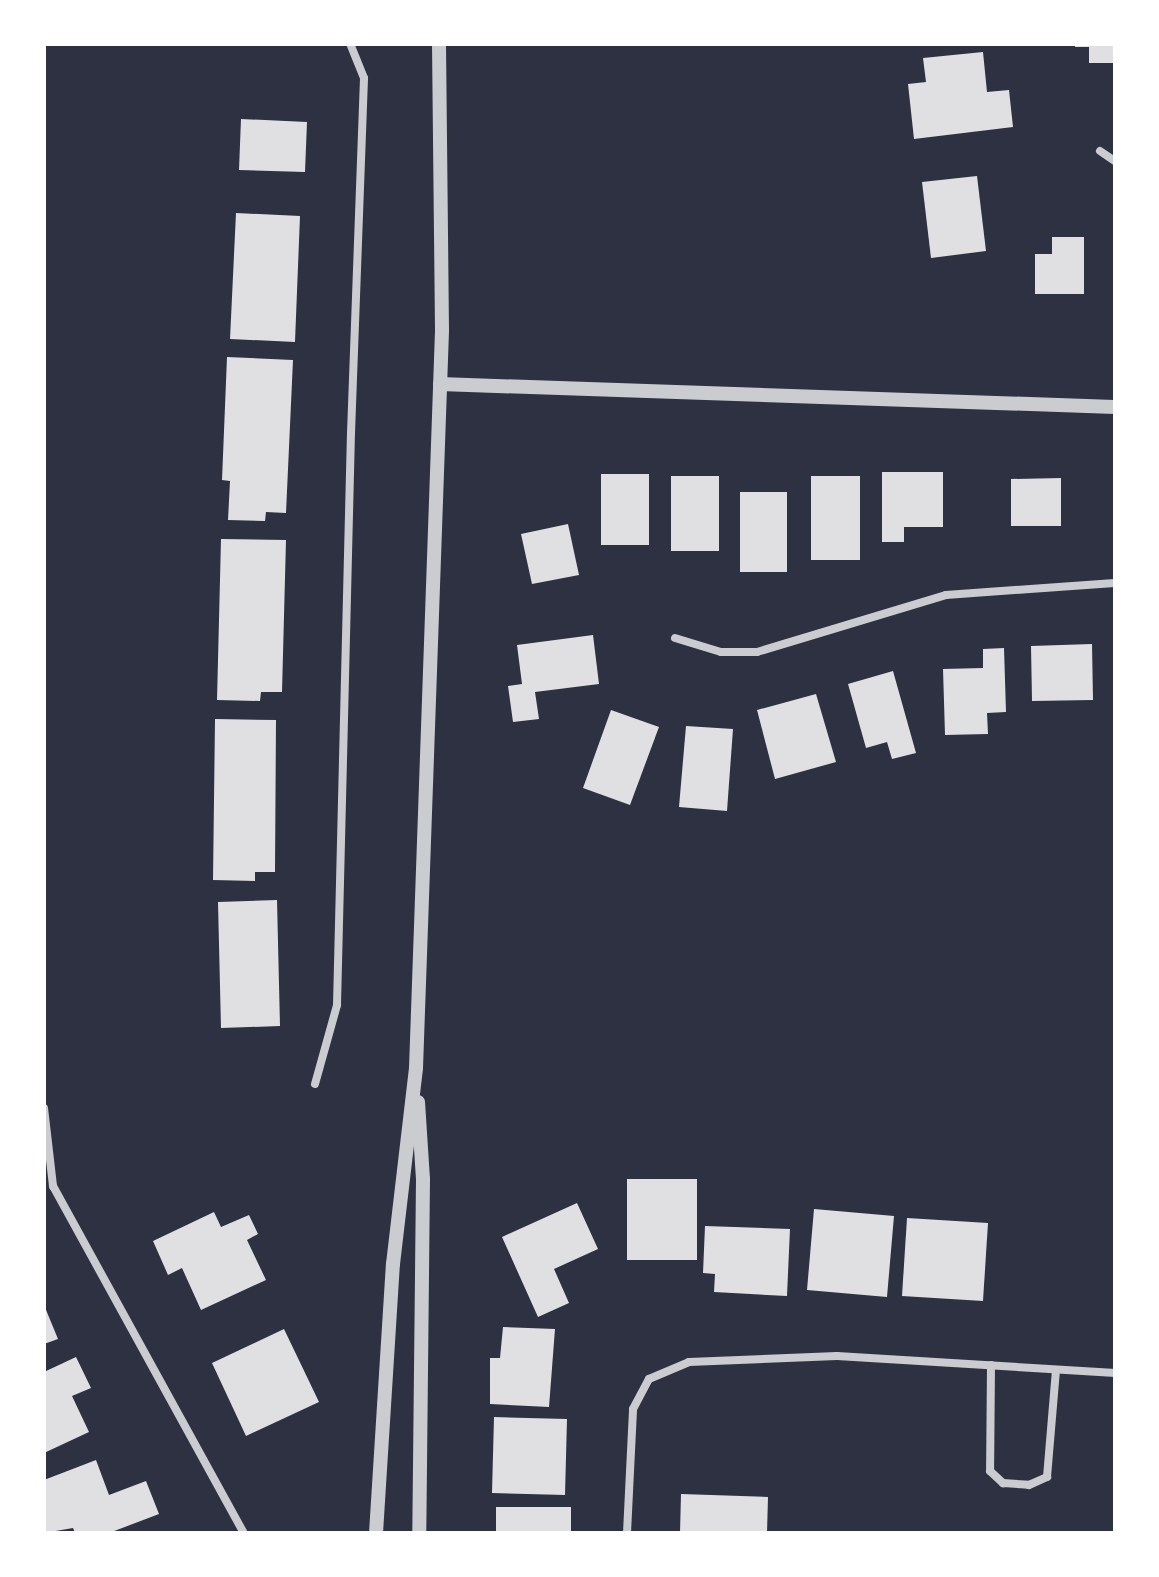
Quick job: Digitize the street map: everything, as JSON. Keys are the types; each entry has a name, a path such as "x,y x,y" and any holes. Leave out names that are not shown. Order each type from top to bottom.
{"street":[{"path":"315,1084 337,1005 349,480 364,78 350,44"},
{"path":"376,1533 393,1264 416,1068 440,384 439,44"},
{"path":"1100,151 1115,161"},
{"path":"440,384 1115,407"},
{"path":"675,638 721,652 757,652 946,595 1115,583"},
{"path":"416,1068 423,1179 419,1533"},
{"path":"44,1108 53,1186 244,1533"},
{"path":"627,1533 633,1409 649,1379 689,1362 837,1356 1115,1373"},
{"path":"991,1365 990,1471 1003,1483 1029,1485 1047,1477 1056,1370"}],"building":[{"path":"1075,44 1115,44 1115,63 1089,63 1089,47 1075,47"},
{"path":"983,52 987,92 1009,90 1013,127 914,139 908,84 926,82 923,58"},
{"path":"241,119 307,122 305,172 239,170"},
{"path":"977,176 986,251 931,258 922,182"},
{"path":"236,213 300,216 295,342 230,339"},
{"path":"1052,237 1084,237 1084,294 1035,294 1035,254 1052,254"},
{"path":"227,357 293,360 286,513 266,512 265,521 228,520 230,481 222,480"},
{"path":"882,472 943,472 943,527 904,527 904,542 882,542"},
{"path":"601,474 649,474 649,545 601,545"},
{"path":"671,476 719,476 719,551 671,551"},
{"path":"811,476 860,476 860,560 811,560"},
{"path":"1061,478 1061,526 1011,526 1011,479"},
{"path":"740,492 787,492 787,572 740,572"},
{"path":"568,524 579,575 532,584 521,534"},
{"path":"221,539 286,540 282,692 261,692 260,701 217,700"},
{"path":"593,635 599,684 535,692 539,719 513,722 508,686 522,684 517,645"},
{"path":"1092,644 1093,700 1032,701 1031,646"},
{"path":"1004,648 1006,712 987,713 988,734 945,735 943,669 983,668 983,649"},
{"path":"893,671 916,753 892,759 887,742 866,748 848,684"},
{"path":"816,694 836,762 775,779 757,710"},
{"path":"611,710 659,727 630,805 583,788"},
{"path":"215,719 276,720 275,872 255,872 255,881 213,880"},
{"path":"686,726 733,729 727,811 679,807"},
{"path":"277,900 280,1026 221,1028 218,902"},
{"path":"627,1179 697,1179 697,1260 627,1260"},
{"path":"577,1203 598,1249 554,1269 569,1303 538,1317 502,1237"},
{"path":"814,1209 894,1216 887,1297 807,1290"},
{"path":"214,1212 221,1227 249,1215 258,1234 247,1240 266,1280 201,1310 182,1268 168,1275 153,1241"},
{"path":"907,1218 988,1223 983,1301 902,1296"},
{"path":"705,1226 790,1229 787,1296 714,1292 715,1274 703,1273"},
{"path":"44,1305 58,1339 44,1344"},
{"path":"503,1327 555,1329 549,1407 490,1404 490,1358 500,1358"},
{"path":"284,1329 319,1402 246,1436 212,1363"},
{"path":"76,1357 91,1388 72,1396 89,1432 44,1453 44,1372"},
{"path":"494,1417 567,1419 565,1495 492,1493"},
{"path":"96,1460 109,1495 146,1481 159,1514 109,1533 75,1533 73,1528 44,1533 44,1480"},
{"path":"681,1494 768,1497 767,1533 680,1533"},
{"path":"496,1507 571,1507 571,1533 496,1533"}]}
